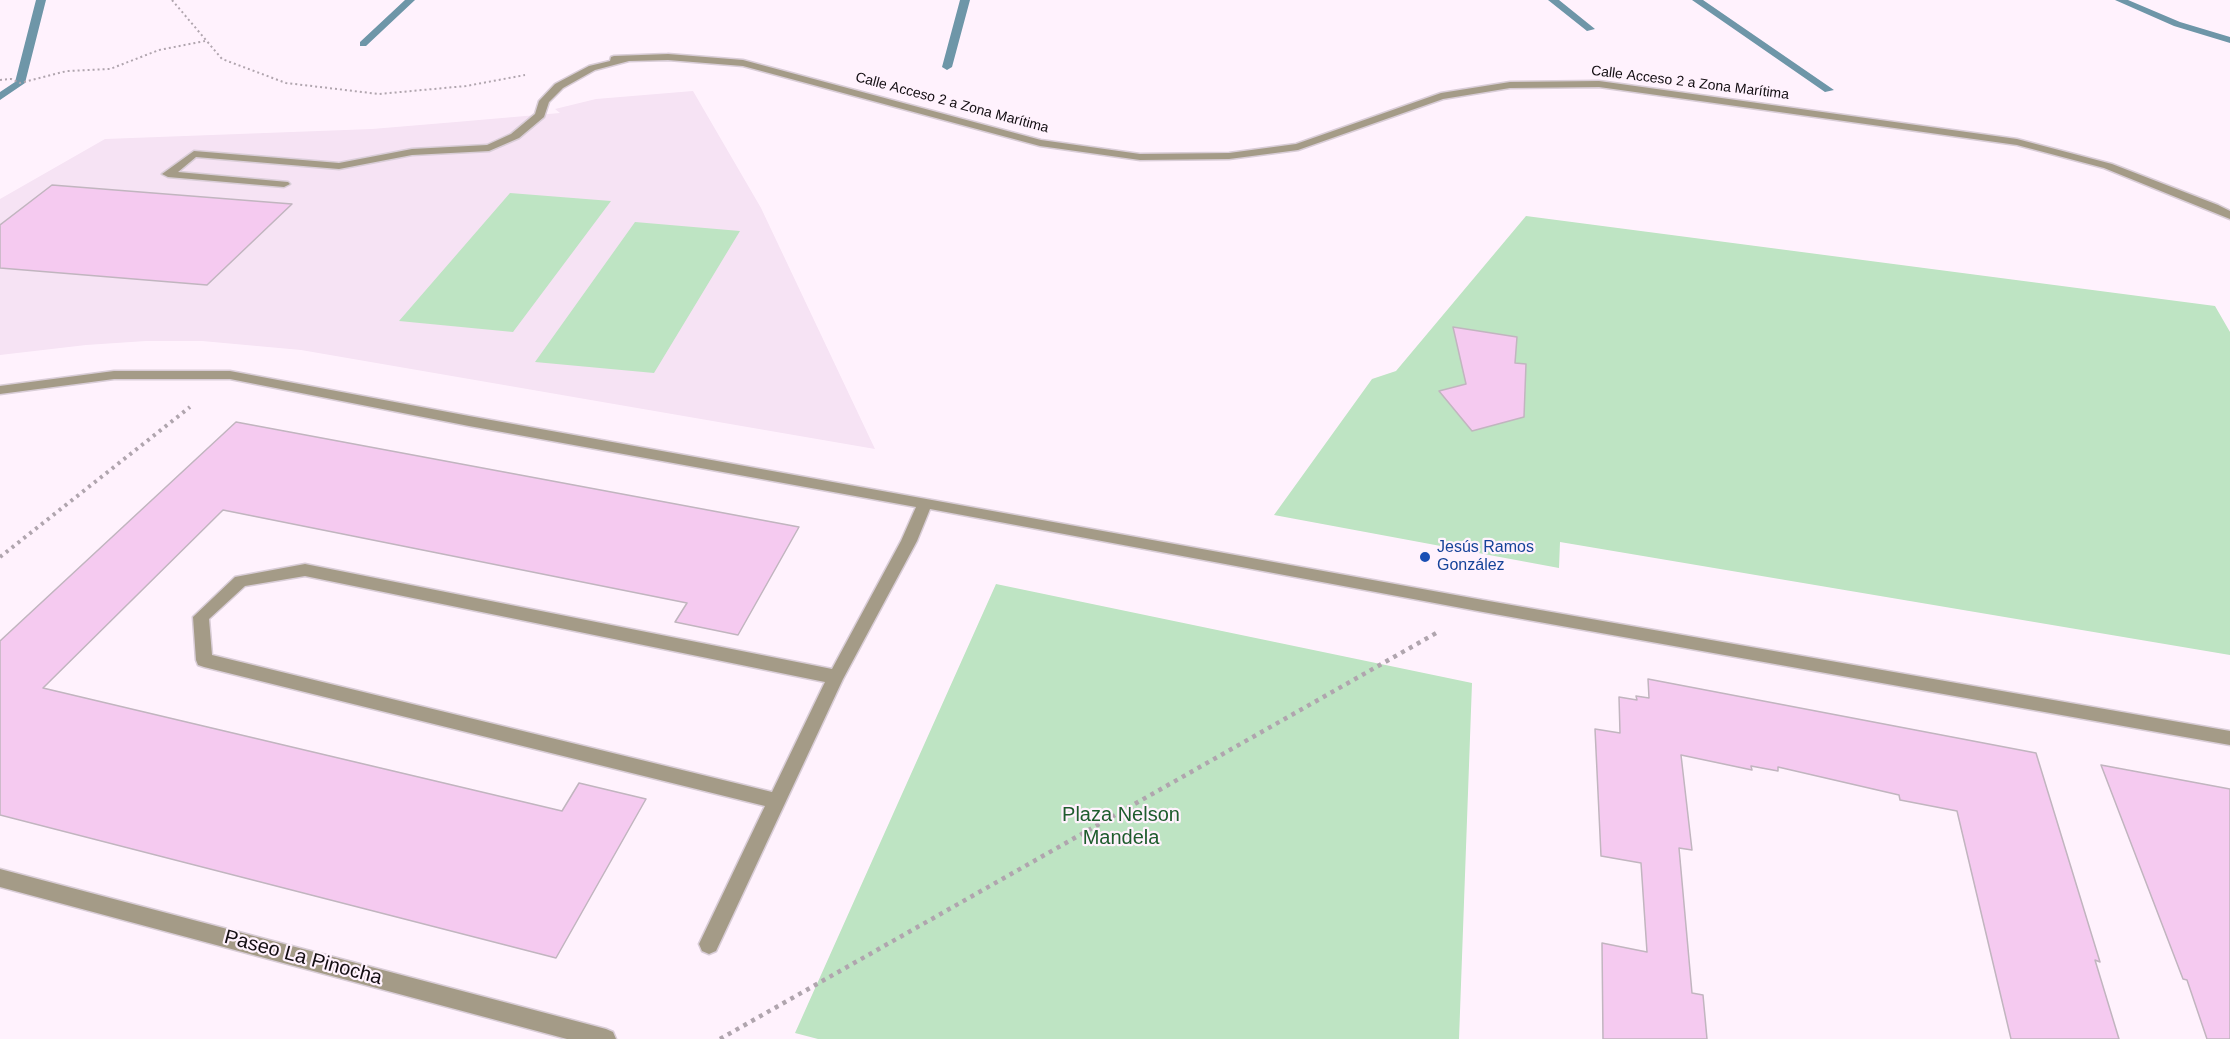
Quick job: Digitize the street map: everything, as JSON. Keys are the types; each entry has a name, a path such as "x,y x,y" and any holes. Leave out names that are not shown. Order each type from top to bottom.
{"street":[{"name":"Calle Acceso 2 a Zona Marítima","path":"614,59 668,57 742,63 1040,143 1140,157 1229,156 1298,147 1441,96 1510,85 1599,84 2017,142 2108,166 2214,207 2230,216"},
{"path":"284,184 168,174 194,154 339,166 412,152 489,148 515,136 540,115 544,101 559,86 592,68 633,58"},
{"path":"0,390 114,375 230,375 1483,606 2230,738"},
{"path":"709,944 836,677 909,541 925,502"},
{"path":"778,801 204,660 201,617 241,580 305,570 836,677"},
{"name":"Paseo La Pinocha","path":"0,878 606,1039"}],"path":[{"path":"172,0 222,59 286,83 379,94 466,86 534,74"},
{"path":"0,80 11,79 20,83 67,71 110,69 159,50 206,41"},
{"path":"0,557 230,375"},
{"path":"720,1039 1483,606"}],"shaded area":[{"path":"693,91 761,208 875,449 301,350 202,341 146,341 0,355 0,199 105,139 372,129 560,113 555,109 596,99"}],"green space":[{"path":"510,193 611,201 513,332 399,321"},
{"path":"1526,216 2215,306 2230,332 2230,655 1560,542 1559,568 1274,515 1372,379 1396,371"},
{"path":"635,222 740,231 654,373 535,362"},
{"name":"Plaza Nelson Mandela","path":"996,584 1472,683 1459,1039 818,1039 795,1033"}],"building":[{"path":"52,185 292,204 207,285 0,268 0,225"},
{"path":"1453,327 1517,337 1515,363 1526,364 1524,417 1472,431 1439,391 1466,384"},
{"path":"236,422 799,527 738,635 675,622 687,603 223,510 43,688 562,811 579,783 646,799 556,958 0,815 0,641"},
{"path":"1648,679 2036,753 2100,962 2095,960 2119,1039 2011,1039 1957,811 1900,800 1899,795 1778,767 1778,771 1751,766 1752,770 1681,755 1692,850 1679,848 1692,993 1703,995 1707,1039 1603,1039 1602,943 1647,952 1641,863 1601,856 1595,729 1620,733 1619,697 1637,700 1636,696 1649,698"},
{"path":"2101,765 2230,789 2230,1039 2207,1039 2187,980 2183,979"}],"waterway":[{"path":"0,97 20,83 41,0"},
{"path":"363,44 410,0"},
{"path":"947,67 965,0"},
{"path":"1553,0 1590,29"},
{"path":"1697,0 1829,90"},
{"path":"2120,0 2177,24 2230,40"}],"place":[{"name":"Jesús Ramos González","path":"1425,557"}]}
